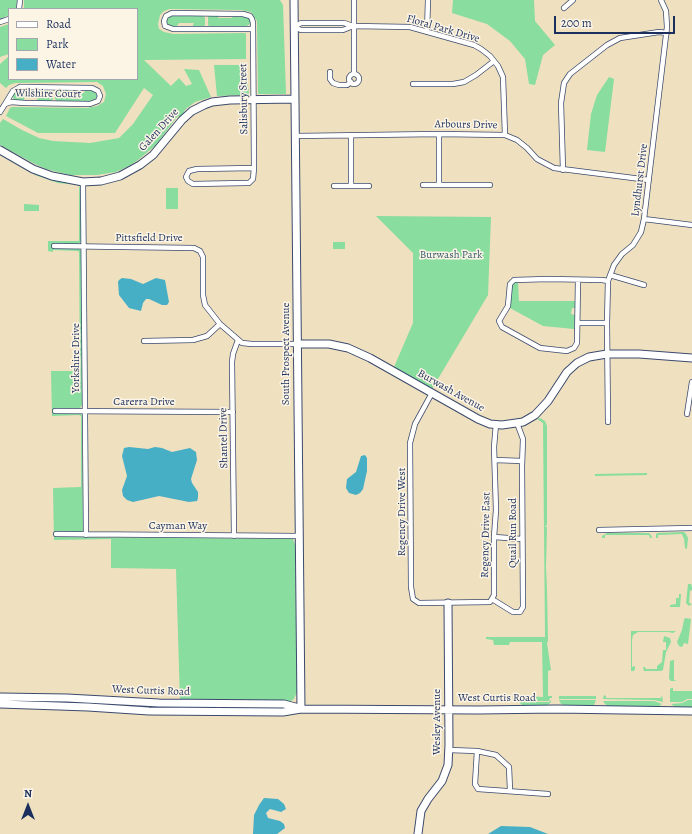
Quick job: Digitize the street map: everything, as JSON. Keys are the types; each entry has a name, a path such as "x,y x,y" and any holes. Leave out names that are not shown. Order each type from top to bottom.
{"main road":[{"name":"South Prospect Avenue","path":"294,0 301,709"},
{"name":"Galen Drive","path":"0,150 40,172 62,179 83,182 109,179 127,173 153,155 182,120 197,108 219,101 294,99"},
{"name":"Burwash Avenue","path":"297,344 329,344 348,348 370,358 478,419 496,424 517,423 529,419 541,410 562,378 572,366 589,357 607,354 652,354 692,358"},
{"name":"Wesley Avenue","path":"418,834 421,811 428,799 440,785 448,765 448,603"},
{"name":"West Curtis Road","path":"0,697 67,698 159,703 284,704 301,709"},
{"name":"West Curtis Road","path":"0,704 149,711 283,712 301,709 556,709 692,711"}],"street":[{"path":"351,82 350,77 354,74 354,0"},
{"path":"427,32 428,0"},
{"path":"564,8 573,0"},
{"name":"Lyndhurst Drive","path":"608,422 608,281 619,259 637,239 641,232 644,219 667,33 666,11 661,0"},
{"path":"172,13 243,14 250,16 252,19 252,29 173,29 165,26 164,21 166,16 172,13"},
{"name":"Floral Park Drive","path":"294,27 301,23 410,27 474,45 486,52 494,61 503,76 506,135"},
{"path":"324,23 324,30"},
{"name":"Floral Park Drive","path":"294,27 301,30 343,30 353,26"},
{"name":"Salisbury Street","path":"252,29 254,168"},
{"path":"563,170 561,103 564,83 570,74 607,45 620,38 639,34 667,33"},
{"path":"413,84 453,84 464,82 494,61"},
{"path":"330,72 330,79 333,83 339,85 347,85 351,82 355,84 359,81 359,77 354,74"},
{"name":"Wilshire Court","path":"0,112 12,91 20,87 92,88 98,91 100,96 96,102 90,104 11,102 5,104"},
{"path":"438,134 439,185"},
{"name":"Arbours Drive","path":"296,136 438,134 506,135 517,140 543,163 554,168 649,180"},
{"path":"351,135 351,186"},
{"path":"197,168 254,168 253,179 245,184 193,184 188,181 186,177 189,170 197,168"},
{"name":"Yorkshire Drive","path":"83,182 86,535"},
{"path":"423,185 490,185"},
{"path":"334,186 369,186"},
{"path":"644,219 692,225"},
{"name":"Pittsfield Drive","path":"54,246 192,247 197,249 203,257 203,295 205,305 220,324 242,343 297,344"},
{"path":"610,275 644,285"},
{"path":"578,280 578,323 576,345 571,350 567,351 536,347 502,327 500,321 508,306 510,284 514,280 578,280 608,281"},
{"path":"578,323 607,322"},
{"path":"144,341 193,340 207,336 220,324"},
{"name":"Shantel Drive","path":"234,536 232,354 238,340"},
{"path":"687,414 692,382"},
{"name":"Regency Drive West","path":"432,393 415,424 410,443 411,587 413,599 419,603 448,603"},
{"name":"Carerra Drive","path":"55,411 233,412"},
{"name":"Quail Run Road","path":"492,599 513,612 518,613 522,610 523,439 517,423"},
{"name":"Regency Drive East","path":"492,599 494,595 494,537 496,510 496,424"},
{"path":"495,460 522,461"},
{"path":"599,530 692,529"},
{"name":"Cayman Way","path":"56,534 299,536"},
{"path":"494,537 522,539"},
{"path":"448,603 490,602 492,599"},
{"path":"449,750 477,751 496,755 507,764 510,772 510,790"},
{"path":"477,751 475,786 482,790 510,790 548,794"}],"green space":[{"path":"0,0 17,0 16,8 8,8 8,15 0,19"},
{"path":"24,0 280,0 283,5 286,94 258,94 257,21 251,12 240,10 170,9 164,11 160,15 158,24 159,29 173,34 245,33 246,59 144,60 171,86 179,78 186,86 192,84 184,69 199,70 211,97 195,102 187,108 184,111 185,113 180,118 178,116 176,118 156,145 138,160 116,172 97,175 70,175 46,169 0,145 0,123 3,119 39,138 53,141 90,143 119,138 133,124 153,95 144,88 115,133 38,133 6,116 12,107 87,108 97,106 104,102 106,94 103,86 97,82 15,83 6,88 0,83 0,64 8,57 8,80 138,80 138,8 24,8"},
{"path":"453,0 534,0 535,21 555,45 543,55 535,85 529,84 525,59 510,41 487,24 452,13"},
{"path":"202,14 205,18 205,25 203,27 192,27 194,23 179,23 176,27 173,27 166,23 166,18 170,15"},
{"path":"210,14 219,14 218,18 232,18 234,15 246,15 250,19 250,24 243,28 210,27 208,25 208,17"},
{"path":"8,24 8,54 0,57 0,27"},
{"path":"214,65 246,65 249,95 217,96"},
{"path":"609,77 614,79 605,152 587,150 591,114 597,95"},
{"path":"50,88 53,99 50,102 36,102 38,98 25,97 23,102 15,101 13,98 13,94 17,89"},
{"path":"58,89 71,89 70,93 84,93 86,89 95,91 97,96 95,100 90,102 58,102 55,99 55,91"},
{"path":"0,154 78,184 81,189 81,242 78,244 53,244 53,248 80,249 82,253 82,405 80,408 54,408 55,413 79,413 82,415 83,531 56,532 56,537 293,539 295,544 297,693 293,700 288,702 180,701 176,569 111,568 111,539 54,540 53,488 81,487 81,416 52,416 51,371 80,371 79,252 48,251 48,241 79,241 79,187 78,185 58,183 35,175"},
{"path":"166,188 178,188 178,209 166,209"},
{"path":"24,204 39,205 39,211 24,211"},
{"name":"Burwash Park","path":"376,216 491,217 488,295 432,389 394,367 413,323 413,253"},
{"path":"333,242 345,242 345,249 333,249"},
{"path":"514,282 518,282 519,301 575,301 575,308 572,308 571,314 575,315 574,329 543,326 510,308 512,285"},
{"path":"540,418 545,421 547,426 547,525 545,527 547,527 547,643 551,670 548,671 548,696 552,696 552,698 550,698 549,701 519,701 519,698 524,696 543,697 542,642 510,642 509,645 494,645 493,640 486,639 486,637 545,637 543,423 537,419"},
{"path":"647,473 647,475 595,476 595,474"},
{"path":"684,532 688,538 686,549 682,534 658,535 658,538 656,538 656,534 658,533"},
{"path":"607,533 649,533 652,538 650,538 649,535 605,535 605,538 602,538 602,536"},
{"path":"688,584 691,584 692,587 692,590 690,591 689,603 692,604 689,606 686,603"},
{"path":"679,594 681,594 680,607 670,607 670,605 676,604 676,598 679,598"},
{"path":"685,618 691,619 688,644 684,643 681,647 677,642"},
{"path":"631,631 676,631 673,633 638,632 633,635 632,667 635,666 635,669 634,671 631,671"},
{"path":"664,636 670,638 671,642 666,652 663,670 644,671 643,667 646,669 657,669 657,666 662,662 663,650 666,650 666,642 663,642"},
{"path":"677,659 674,660 674,680 677,681 671,681 669,679 670,661"},
{"path":"671,688 673,688 673,691 692,691 692,699 687,699 682,702 670,702"},
{"path":"604,695 606,698 661,698 662,695 663,702 654,700 603,699"},
{"path":"559,696 596,696 596,699 559,699"},
{"path":"551,700 548,705 522,705 519,702 549,702"},
{"path":"559,700 596,700 592,706 564,705 561,704"},
{"path":"692,700 692,707 675,707 671,704 682,703"},
{"path":"603,701 654,701 662,704 659,706 608,706"}],"water":[{"path":"122,278 131,279 143,284 156,278 165,280 169,302 167,305 162,305 146,299 143,303 141,311 129,308 119,295 118,282"},
{"path":"129,447 148,449 155,447 172,452 190,448 196,452 197,460 191,479 198,492 197,501 189,502 159,496 133,502 127,500 123,496 122,490 127,476 122,456 124,448"},
{"path":"365,455 367,458 367,471 363,489 356,495 349,493 346,488 347,479 356,472 361,456"},
{"path":"264,798 278,799 284,804 286,809 281,812 270,809 266,813 268,818 280,821 284,824 285,828 277,834 253,834 254,815"},
{"path":"501,826 530,827 548,834 488,834"}]}
